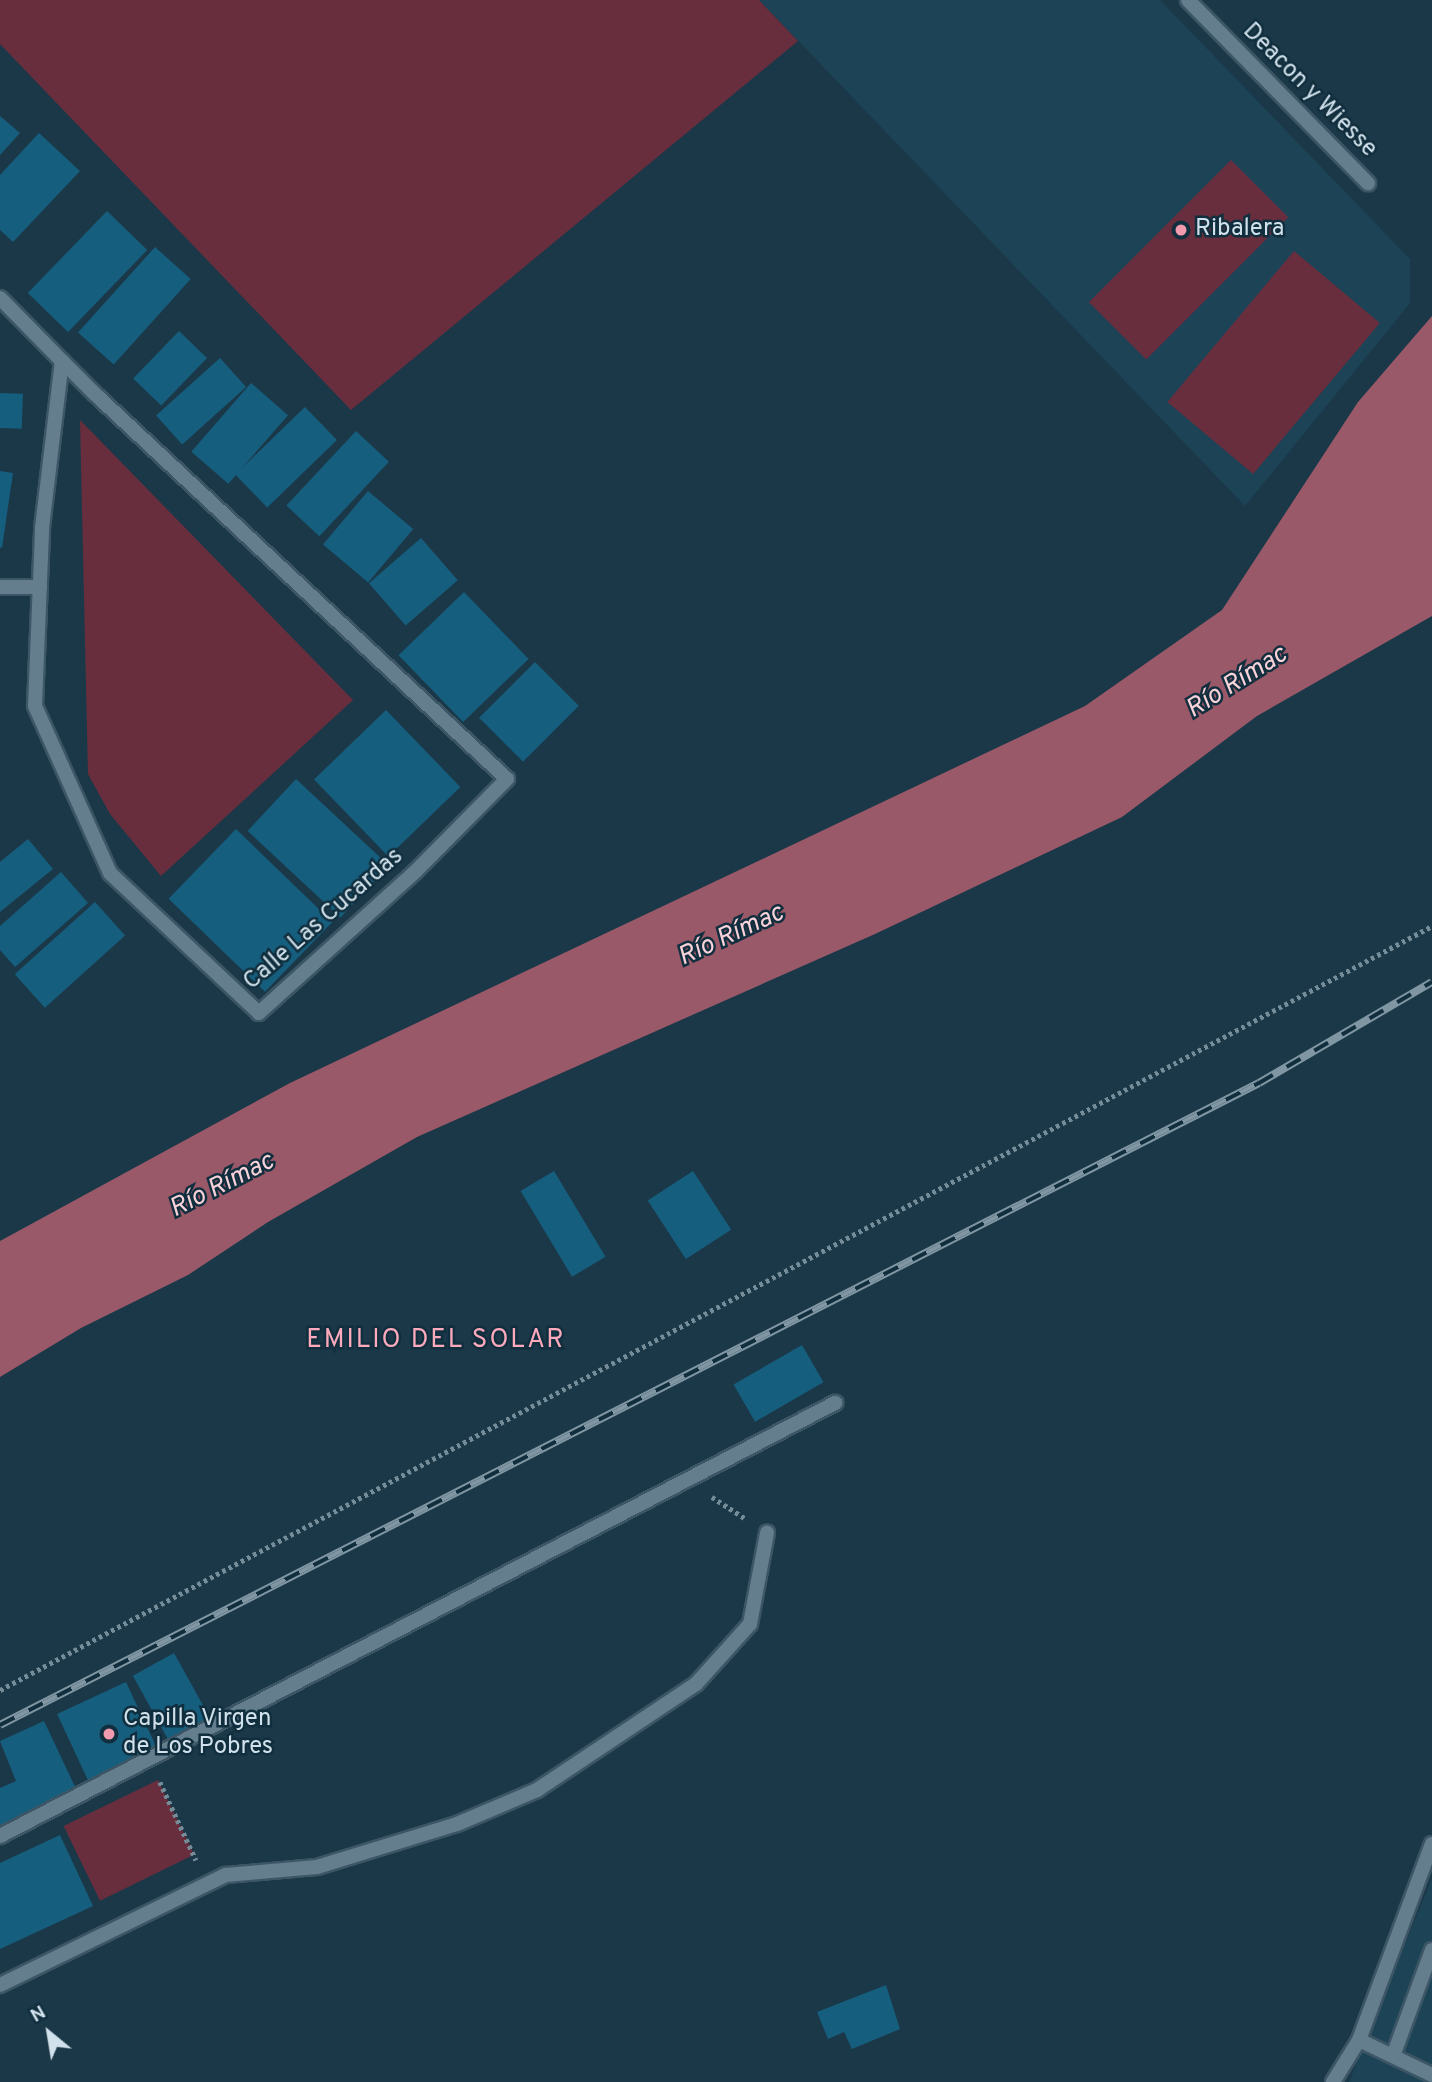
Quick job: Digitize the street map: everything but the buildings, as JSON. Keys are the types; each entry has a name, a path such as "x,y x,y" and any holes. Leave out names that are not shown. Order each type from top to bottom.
{"street":[{"name":"Deacon y Wiesse","path":"1188,0 1368,183"},
{"name":"Calle Las Cucardas","path":"0,299 507,779 416,871 259,1013 110,873 35,706 40,587 62,360"},
{"path":"0,587 40,587"},
{"path":"0,1836 835,1403"},
{"path":"0,1985 226,1875 317,1867 457,1824 537,1790 696,1685 750,1624 767,1533"},
{"path":"1333,2082 1359,2040 1432,1844"},
{"path":"1393,2056 1432,1950"},
{"path":"1359,2040 1432,2075"}],"path":[{"path":"0,1690 1432,926"},
{"path":"686,1481 767,1533"},
{"path":"150,1759 207,1884"}],"shaded area":[{"path":"0,0 759,0 798,41 351,410 0,44"},
{"name":"Ribalera","path":"759,0 1160,0 1410,259 1410,303 1245,506"},
{"path":"1231,160 1288,217 1146,359 1089,302"},
{"path":"1294,251 1380,323 1253,474 1167,402"},
{"path":"80,420 353,700 161,876 110,814 88,774"},
{"path":"158,1780 194,1855 100,1901 64,1826"},
{"path":"1432,1878 1432,2082 1349,2082"}],"water":[{"name":"Río Rímac","path":"1432,316 1432,616 1257,716 1122,817 875,934 417,1137 268,1222 188,1275 81,1328 0,1377 0,1241 290,1083 1085,706 1222,610 1358,402"}],"railway":[{"path":"0,1725 1259,1083 1432,982"}],"place":[{"name":"Ribalera","path":"1181,230"},
{"name":"Capilla Virgen de Los Pobres","path":"109,1734"}],"district":[{"name":"EMILIO DEL SOLAR","path":"436,1341"}]}
